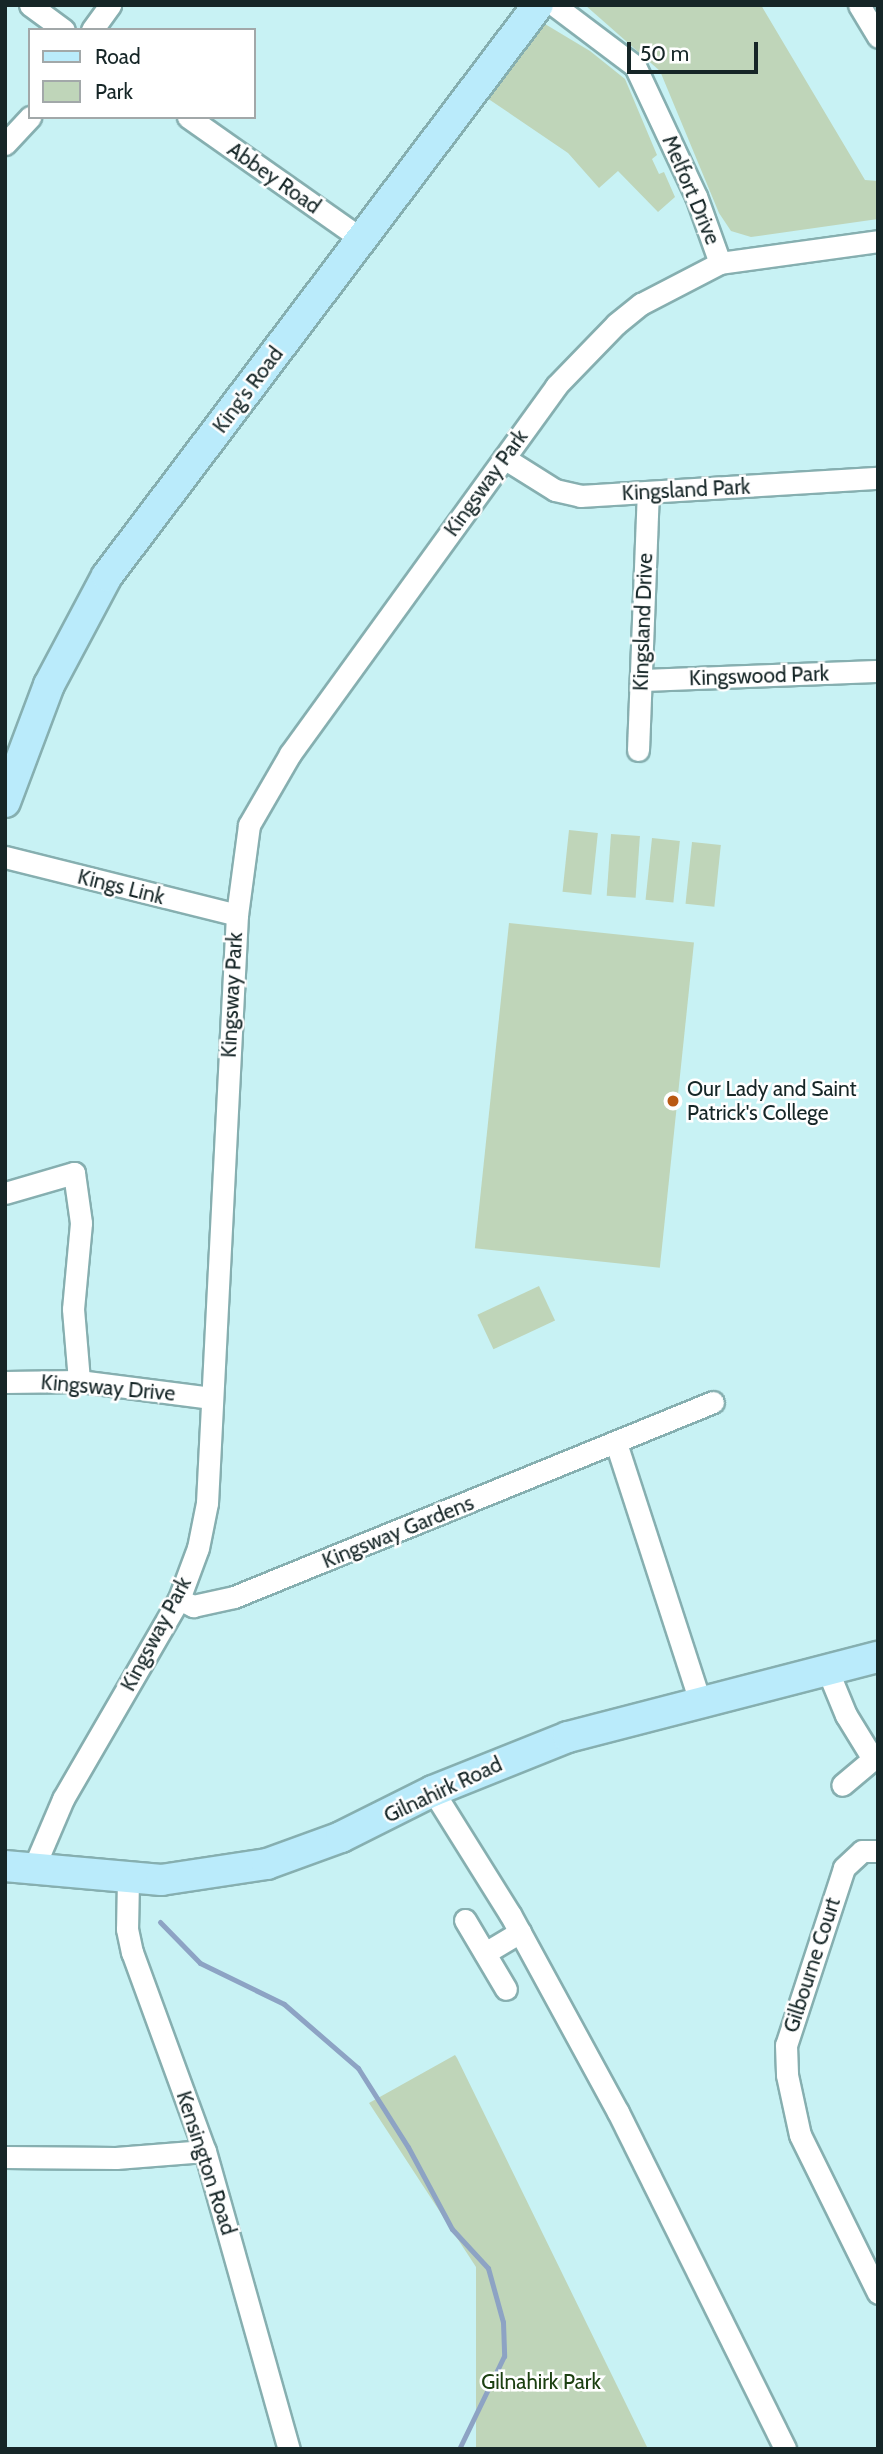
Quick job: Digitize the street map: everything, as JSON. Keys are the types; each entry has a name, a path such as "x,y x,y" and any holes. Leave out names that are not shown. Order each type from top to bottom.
{"street":[{"path":"30,5 61,28"},
{"path":"93,28 110,5"},
{"name":"King's Road","path":"5,802 49,685 94,596 360,238 538,5"},
{"name":"Melfort Drive","path":"554,5 635,66 696,196 720,263 878,241"},
{"path":"866,8 878,37"},
{"path":"5,144 28,119"},
{"name":"Abbey Road","path":"191,119 360,238"},
{"name":"Kingsway Park","path":"19,1867 63,1799 179,1599 198,1548 207,1503 237,915 249,825 264,793 556,386 615,324 641,304 720,263"},
{"name":"Kingsland Park","path":"504,458 555,490 579,496 878,478"},
{"name":"Kingsland Drive","path":"638,750 648,493"},
{"name":"Kingswood Park","path":"641,680 878,671"},
{"name":"Kings Link","path":"5,857 237,915"},
{"path":"5,1193 74,1173 81,1223 73,1309 79,1381"},
{"name":"Kingsway Drive","path":"5,1382 79,1381 211,1398"},
{"name":"Kingsway Gardens","path":"179,1599 193,1606 234,1597 713,1402"},
{"path":"615,1443 700,1702"},
{"name":"Gilnahirk Road","path":"19,1867 128,1879 191,1877 267,1864 341,1837 433,1791 568,1737 878,1657"},
{"path":"827,1669 846,1715 873,1759 842,1785"},
{"path":"433,1791 520,1933 618,2112 785,2449"},
{"name":"Gilbourne Court","path":"878,1851 862,1851 844,1868 786,2045 787,2075 800,2135 878,2293"},
{"name":"Kensington Road","path":"128,1879 127,1929 132,1952 205,2151 289,2449"},
{"path":"465,1920 506,1989"},
{"path":"485,1953 520,1933"},
{"path":"5,2157 116,2158 205,2151"}],"green space":[{"path":"585,5 761,5 865,180 878,181 878,219 751,237 731,231 719,213 660,71"},
{"path":"545,24 590,51 625,79 657,155 652,159 659,174 664,172 675,197 658,212 618,171 599,188 568,153 487,98"},
{"path":"569,830 598,833 591,895 563,892"},
{"path":"611,834 640,836 636,898 607,896"},
{"path":"652,838 680,841 673,903 646,900"},
{"path":"692,842 721,845 714,907 686,904"},
{"path":"509,923 694,942 660,1268 475,1248"},
{"path":"539,1286 555,1320 493,1349 477,1315"},
{"name":"Gilnahirk Park","path":"455,2055 648,2449 476,2449 476,2267 369,2103"}],"waterway":[{"path":"160,1922 200,1963 284,2004 358,2068 408,2147 452,2229 488,2268 503,2322 504,2356 459,2449"}],"place":[{"name":"Our Lady and Saint Patrick's College","path":"673,1101"}]}
